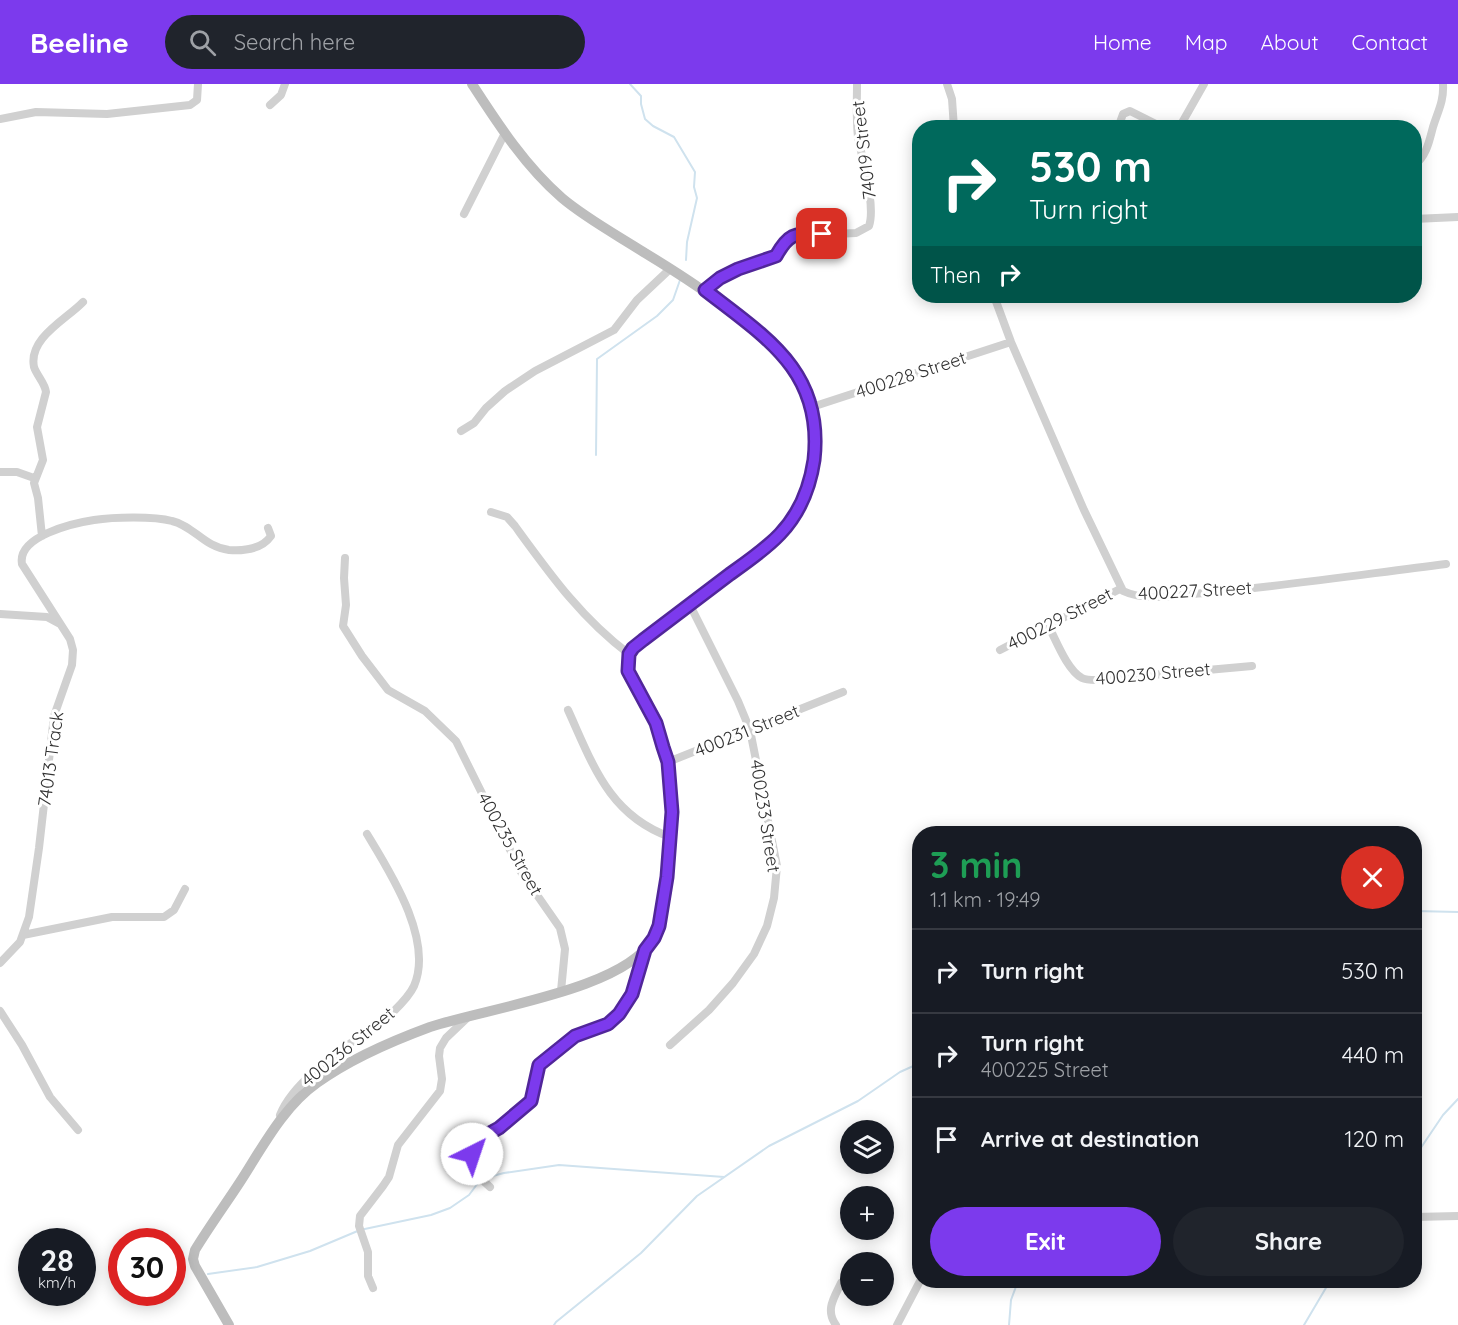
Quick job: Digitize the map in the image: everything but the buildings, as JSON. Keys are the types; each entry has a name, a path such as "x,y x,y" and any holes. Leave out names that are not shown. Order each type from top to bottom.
{"street":[{"path":"0,119 36,112 107,114 190,105 197,100 198,84"},
{"path":"270,105 281,95 285,84"},
{"path":"229,1325 195,1266 195,1250 276,1128 302,1095 318,1082 392,1042 432,1027 561,991 623,969 645,950 654,938 663,910 672,812 668,762 656,723 628,671 629,654 633,648 780,534 806,492 813,468 815,431 812,407 799,376 776,347 705,290 585,215 562,198 526,161 472,84"},
{"name":"74019 Street","path":"705,290 720,278 738,269 776,256 786,240 792,236 856,233 867,228 871,216 858,136 857,84"},
{"path":"947,84 952,99 953,120"},
{"path":"1184,120 1204,84"},
{"path":"1422,156 1427,149 1442,105 1443,84"},
{"path":"1121,120 1123,114 1130,111 1148,120"},
{"path":"464,214 505,133"},
{"path":"1422,219 1458,218"},
{"path":"461,431 474,423 486,408 505,391 535,371 614,330 637,300 670,269"},
{"path":"42,536 34,478 43,460 37,427 46,392 36,372 34,360 47,332 83,302"},
{"name":"400227 Street","path":"997,303 1011,342 1120,589 1136,595 1174,595 1245,589 1446,564"},
{"name":"400228 Street","path":"812,407 1011,342"},
{"path":"0,472 17,472 34,478"},
{"path":"491,512 507,517 559,587 602,632 629,654"},
{"name":"74013 Track","path":"0,963 15,947 29,917 54,716 72,665 73,650 63,627 22,564 21,555 24,550 30,542 42,536 95,519 153,518 178,522 214,546 237,550 246,550 266,542 271,536 268,528"},
{"name":"400235 Street","path":"345,558 346,605 342,622 345,629 388,690 417,706 456,741 521,872 560,928 565,949 561,991"},
{"name":"400229 Street","path":"1000,650 1120,589"},
{"name":"400233 Street","path":"670,1045 709,1010 734,983 754,954 767,926 774,898 777,866 750,730 690,604"},
{"path":"0,614 47,617 63,627"},
{"name":"400230 Street","path":"1048,625 1073,670 1087,680 1252,666"},
{"name":"400231 Street","path":"668,762 828,702 843,692"},
{"path":"568,710 609,792 621,808 643,825 670,837"},
{"name":"400236 Street","path":"276,1128 285,1105 296,1089 390,1015 400,1006 414,984 419,966 415,931 397,886 367,834"},
{"path":"22,935 112,917 164,917 174,910 185,889"},
{"path":"490,1187 479,1177 472,1164 476,1142 506,1123 531,1101 537,1068 545,1060 575,1036 595,1030 614,1020 632,994 645,950"},
{"path":"0,1011 22,1045 50,1097 78,1130"},
{"path":"373,1288 368,1276 368,1252 359,1226 360,1216 383,1186 398,1145 440,1091 442,1079 439,1056 442,1044 469,1017"},
{"path":"1422,1216 1458,1216"},
{"path":"836,1325 830,1317 830,1310 840,1285"},
{"path":"897,1325 916,1288"}],"waterway":[{"path":"630,84 641,96 645,119 674,137 695,172 694,187 697,198 687,242 686,260"},
{"path":"596,455 597,359 657,316 673,300 680,280"},
{"path":"1422,911 1458,912"},
{"path":"554,1325 641,1253 697,1196 769,1146 858,1101 900,1072 912,1067"},
{"path":"1422,1146 1443,1115 1458,1099"},
{"path":"208,1274 257,1267 310,1251 360,1230 431,1215 450,1208 469,1195 481,1179 504,1173 559,1165 724,1177"},
{"path":"1009,1325 1011,1300 1015,1288"},
{"path":"1304,1325 1326,1288"}],"route":[{"path":"472,1154 479,1139 499,1128 531,1101 539,1065 575,1036 608,1024 619,1014 632,994 645,950 659,926 669,860 672,812 668,762 656,723 631,680 628,671 629,654 643,640 761,551 780,534 800,506 806,492 813,468 815,447 812,407 799,376 788,360 761,334 705,290 720,278 738,269 776,256 786,240 792,236 822,234"}]}
